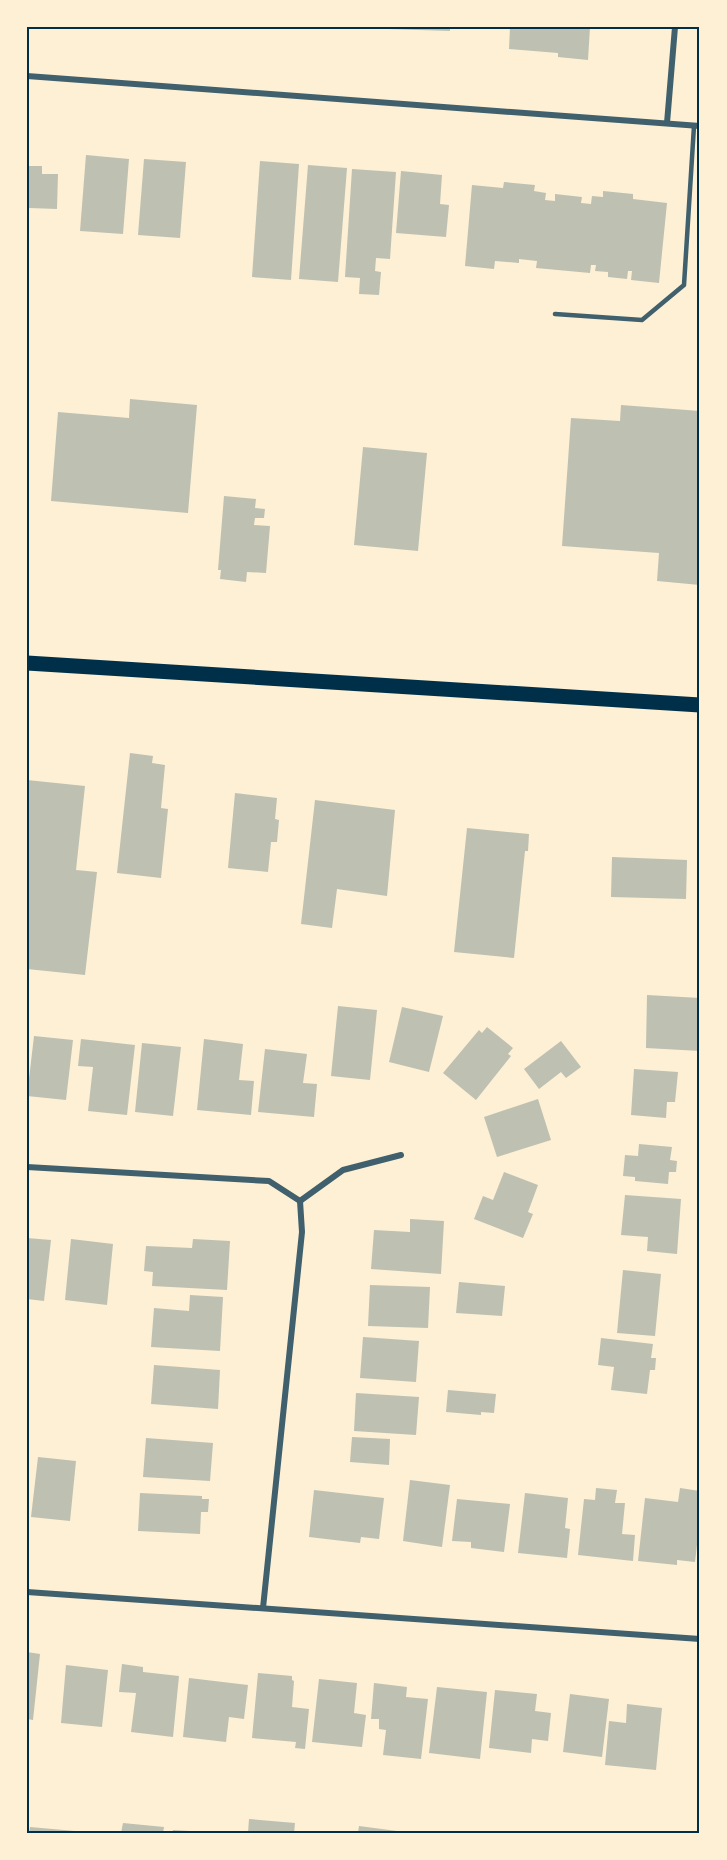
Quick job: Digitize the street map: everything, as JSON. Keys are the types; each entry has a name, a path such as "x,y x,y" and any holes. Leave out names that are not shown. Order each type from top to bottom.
{"main road":[{"path":"27,663 700,705"}],"street":[{"path":"667,123 675,27"},
{"path":"27,76 697,126"},
{"path":"300,1202 343,1170 401,1155"},
{"path":"27,1167 269,1181 300,1202"},
{"path":"263,1608 302,1232 300,1202"},
{"path":"27,1592 700,1639"}],"lane":[{"path":"555,314 642,320 684,285 697,126"}],"building":[{"path":"388,27 450,27 450,31 388,29"},
{"path":"510,27 590,27 588,60 558,57 558,53 509,49"},
{"path":"86,155 129,159 123,234 80,231"},
{"path":"144,159 186,162 180,238 138,235"},
{"path":"260,161 299,164 291,280 252,277"},
{"path":"308,165 347,168 338,282 299,279"},
{"path":"27,166 42,166 42,174 58,174 57,209 29,208 29,219 27,219"},
{"path":"352,169 396,172 390,259 376,258 375,271 381,272 379,295 359,294 360,278 345,277"},
{"path":"401,171 442,175 440,204 449,205 446,237 396,233"},
{"path":"504,182 535,185 534,191 546,193 545,200 555,201 555,194 582,197 581,203 591,204 592,196 603,197 603,191 633,194 633,199 667,203 659,283 631,280 632,271 628,271 627,279 608,277 608,272 595,271 596,265 591,265 590,273 536,268 537,261 519,259 519,263 495,261 494,269 465,266 472,185 503,188"},
{"path":"130,399 197,405 188,513 51,501 58,412 129,418"},
{"path":"621,405 700,411 700,585 657,581 659,553 562,546 571,418 620,421"},
{"path":"363,447 427,453 418,551 354,545"},
{"path":"224,496 256,499 255,508 265,509 264,518 255,518 254,525 270,526 266,573 247,572 246,582 220,579 221,570 218,570"},
{"path":"130,753 153,756 152,763 165,765 161,808 168,809 161,878 117,873"},
{"path":"27,780 85,786 76,870 97,872 85,975 27,969"},
{"path":"235,793 277,798 275,819 279,820 277,842 271,842 268,872 228,868"},
{"path":"315,800 395,810 387,896 337,889 332,928 301,924"},
{"path":"467,828 529,834 528,851 525,851 514,958 454,952"},
{"path":"612,857 687,860 686,899 611,897"},
{"path":"647,995 700,998 700,1051 646,1048"},
{"path":"338,1006 377,1010 370,1080 331,1076"},
{"path":"402,1007 443,1016 429,1072 389,1062"},
{"path":"487,1027 513,1048 508,1054 511,1056 476,1100 443,1073 479,1030 482,1033"},
{"path":"34,1036 73,1040 66,1100 27,1096"},
{"path":"81,1039 135,1045 127,1115 88,1111 93,1067 78,1066"},
{"path":"204,1039 243,1044 239,1080 254,1081 251,1115 197,1110"},
{"path":"561,1041 581,1067 566,1078 561,1072 539,1089 524,1069"},
{"path":"142,1043 181,1047 173,1116 135,1112"},
{"path":"265,1049 307,1054 303,1083 317,1084 314,1117 258,1112"},
{"path":"634,1069 678,1072 675,1102 667,1102 666,1118 631,1115"},
{"path":"538,1099 551,1140 497,1157 484,1117"},
{"path":"639,1144 672,1147 670,1160 677,1161 676,1172 669,1172 668,1184 635,1181 635,1177 623,1176 625,1155 638,1156"},
{"path":"504,1172 538,1185 528,1212 533,1214 523,1238 474,1219 483,1196 493,1200"},
{"path":"625,1195 681,1199 677,1254 647,1251 648,1237 621,1235"},
{"path":"410,1219 444,1221 441,1274 371,1269 374,1230 410,1232"},
{"path":"27,1238 51,1240 44,1301 27,1299"},
{"path":"71,1239 113,1244 107,1305 65,1300"},
{"path":"193,1239 230,1241 227,1290 152,1286 153,1272 144,1271 146,1246 192,1248"},
{"path":"623,1270 661,1274 655,1336 617,1333"},
{"path":"459,1282 505,1286 502,1316 456,1313"},
{"path":"370,1285 430,1287 428,1328 368,1326"},
{"path":"190,1295 223,1297 220,1351 151,1347 154,1308 189,1311"},
{"path":"363,1337 419,1341 416,1382 360,1378"},
{"path":"601,1338 653,1344 651,1358 656,1358 655,1370 650,1370 647,1394 611,1390 614,1367 598,1365"},
{"path":"154,1365 220,1370 218,1409 151,1404"},
{"path":"448,1390 496,1394 494,1413 481,1412 481,1415 446,1412"},
{"path":"356,1393 419,1397 416,1435 354,1431"},
{"path":"352,1437 390,1439 389,1465 350,1462"},
{"path":"146,1438 213,1443 210,1481 143,1477"},
{"path":"38,1457 76,1461 70,1521 31,1517"},
{"path":"410,1480 450,1485 442,1547 403,1541"},
{"path":"596,1488 617,1490 615,1503 625,1503 622,1534 635,1535 633,1561 578,1555 584,1499 595,1500"},
{"path":"680,1488 700,1491 700,1519 695,1562 677,1560 677,1565 638,1561 645,1498 678,1502"},
{"path":"314,1490 384,1498 379,1539 361,1537 360,1543 309,1537"},
{"path":"140,1493 202,1496 202,1499 209,1499 208,1512 201,1512 200,1534 138,1531"},
{"path":"525,1493 568,1498 565,1528 570,1529 567,1558 518,1553"},
{"path":"457,1499 510,1504 504,1552 471,1548 471,1542 452,1541"},
{"path":"27,1652 40,1654 33,1720 27,1719"},
{"path":"122,1664 143,1667 143,1672 179,1676 173,1737 131,1732 136,1693 119,1692"},
{"path":"66,1665 108,1670 102,1727 61,1723"},
{"path":"258,1673 292,1676 294,1681 292,1707 309,1709 305,1749 295,1748 296,1742 252,1738"},
{"path":"189,1678 248,1685 244,1719 229,1717 226,1742 183,1737"},
{"path":"319,1679 357,1683 354,1713 366,1715 362,1747 312,1742"},
{"path":"374,1683 407,1687 406,1697 428,1699 421,1759 383,1755 386,1730 379,1729 379,1719 371,1719"},
{"path":"437,1687 487,1692 480,1759 429,1753"},
{"path":"495,1690 537,1694 535,1711 551,1713 548,1741 532,1739 531,1753 489,1748"},
{"path":"570,1694 609,1699 602,1757 563,1752"},
{"path":"627,1704 662,1708 656,1770 605,1765 609,1721 626,1723"},
{"path":"249,1819 295,1823 294,1833 248,1833"},
{"path":"123,1823 164,1827 163,1833 121,1833"},
{"path":"359,1826 397,1831 396,1833 358,1833"},
{"path":"30,1827 75,1831 75,1833 29,1833"},
{"path":"173,1830 190,1831 190,1833 172,1833"}]}
